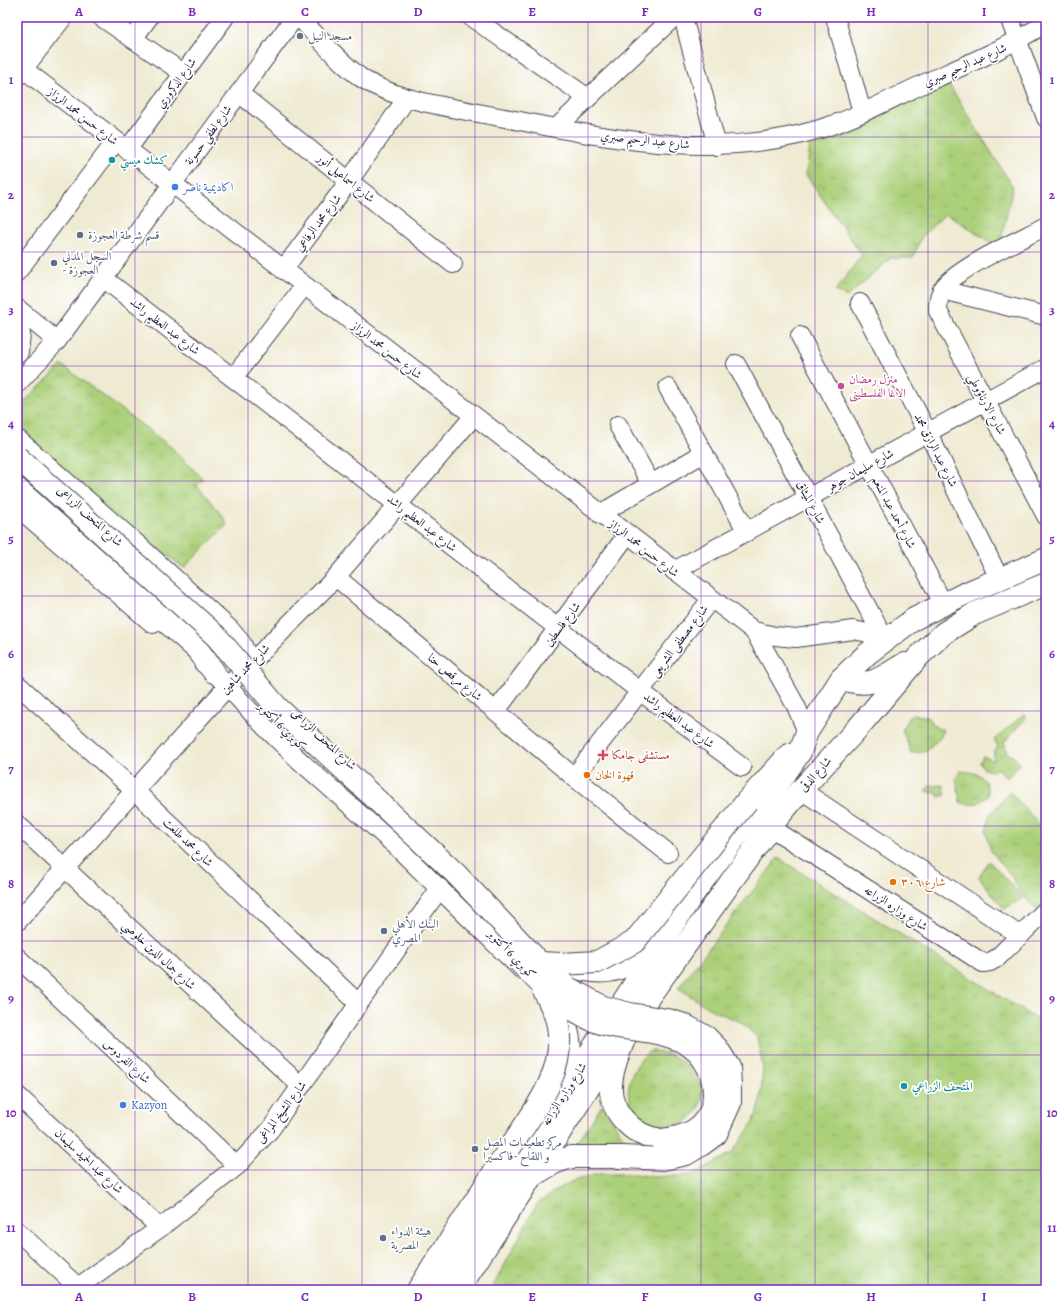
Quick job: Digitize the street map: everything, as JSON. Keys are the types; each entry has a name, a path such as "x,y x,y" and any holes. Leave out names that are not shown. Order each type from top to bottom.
{"main road":[{"path":"17,43 37,17"},
{"path":"20,71 61,17"},
{"path":"17,327 19,334 17,352"},
{"path":"17,441 140,549 228,630 240,644 250,664"},
{"name":"كوبري 6 أكتوبر","path":"17,457 216,636 277,707 455,873 538,954 568,988 603,1007 630,1014 668,1020 684,1025 706,1037 717,1048 729,1067 730,1103 716,1134 686,1154 663,1159 623,1157 571,1158 554,1164 530,1177"},
{"name":"كوبري 6 أكتوبر","path":"17,475 200,638 269,715 410,847 541,984"},
{"path":"17,489 198,650 221,679"},
{"name":"شارع الدقى","path":"651,956 691,897 734,838 776,787 841,679 883,642 914,619 943,603 1046,559"},
{"name":"شارع الدقى","path":"633,1019 770,827 801,790 857,729 919,656 944,633 974,614 1046,584"},
{"path":"841,679 857,684 872,683 919,656"},
{"path":"538,954 561,964 597,962 634,942 747,801 789,755 804,742"},
{"name":"شارع وزاره الزراعه","path":"436,1290 559,1102 651,956"},
{"path":"541,984 569,1007 589,1018 613,1026 654,1032 671,1037 688,1045 704,1059 712,1074 715,1088 711,1108 705,1120 694,1131 676,1138 661,1140 649,1138 635,1131 623,1121 613,1100 611,1079 616,1061 633,1019"},
{"path":"418,1290 546,1091 555,1072 560,1048 558,1026 554,1012 541,984"},
{"name":"شارع وزاره الزراعه","path":"458,1290 633,1019"}],"street":[{"path":"101,17 182,74"},
{"path":"133,39 150,17"},
{"name":"شارع الدكروري","path":"17,272 182,74 225,17"},
{"name":"شارع لطفي حسونة","path":"17,384 57,340 295,17"},
{"name":"شارع عبد الرحيم صبري","path":"299,17 329,49 359,76 380,88 407,98 556,128 668,145 717,146 758,142 798,134 838,123 1018,41 1046,23"},
{"path":"471,17 588,98"},
{"path":"556,128 674,17"},
{"path":"683,17 717,146"},
{"path":"835,17 862,112"},
{"path":"1009,17 1046,118"},
{"name":"شارع حسن محمد الرزاز","path":"20,71 172,184 674,572 754,631 775,636 796,638 853,630 868,633 883,642"},
{"name":"شارع اسماعيل أنور","path":"239,93 453,264"},
{"name":"شارع محمد الرفاعي","path":"283,270 349,181 407,98"},
{"path":"942,290 960,272 1046,226"},
{"name":"شارع عبد العظيم راشد","path":"103,278 641,692 742,767"},
{"path":"233,378 304,286"},
{"path":"942,290 1046,316"},
{"name":"شارع الارناؤوطي","path":"942,290 938,301 938,311 1046,516"},
{"name":"شارع عبد الرازق محمد","path":"860,303 928,433 999,578"},
{"path":"17,308 57,340"},
{"name":"شارع أحمد عبد المنعم","path":"800,336 943,603"},
{"name":"شارع الميثاق","path":"736,364 809,498 883,642"},
{"name":"شارع سليمان جوهر","path":"674,572 1046,368"},
{"path":"668,388 747,532"},
{"name":"شارع محمد شاهين","path":"17,922 135,791 221,679 250,664 336,577 473,417"},
{"path":"618,425 651,484"},
{"name":"شارع المتحف الزراعى","path":"17,450 250,664 288,706 486,891 538,954 567,967 586,973 602,975 629,968 651,956"},
{"path":"600,514 704,453"},
{"path":"17,507 153,624 221,679 264,726 300,761 440,888 558,1005 568,1022 572,1041 571,1061 559,1102"},
{"name":"شارع فلسطين","path":"496,711 628,536"},
{"name":"شارع مرقص حنا","path":"336,577 574,777 668,853"},
{"name":"شارع مصطفى الشريعى","path":"574,777 641,692 711,599"},
{"name":"شارع حسن محمد الرزاز","path":"754,631 796,706 804,742"},
{"name":"شارع محمد طلعت","path":"17,684 135,791 358,1003"},
{"path":"801,790 1018,935"},
{"name":"شارع جمال الدين خلوصي","path":"17,824 301,1086"},
{"name":"شارع وزاره الزراعه","path":"770,827 982,963 990,962 997,958 1018,935 1046,910"},
{"name":"شارع الشيخ المراغى","path":"76,1289 160,1228 237,1166 270,1130 440,888"},
{"path":"514,962 522,962 529,958 534,952 538,954"},
{"name":"شارع الفردوس","path":"17,957 237,1166"},
{"name":"شارع عبد الحميد سليمان","path":"17,1095 160,1228"},
{"path":"17,1231 76,1289"}],"green space":[{"path":"943,75 1013,187 999,248 946,213 921,238 913,258 891,258 847,297 835,291 862,255 806,175 811,137"},
{"path":"62,365 171,447 203,479 197,485 224,518 227,525 184,568 125,524 17,432 17,409"},
{"path":"913,714 927,717 937,728 944,730 940,738 924,752 911,753 902,729 908,718"},
{"path":"1024,714 1027,717 1004,742 1007,753 1014,757 1020,764 1007,778 998,768 992,771 984,769 980,763 983,756 994,761 994,752 998,747 994,740"},
{"path":"960,771 977,774 981,777 986,784 988,796 975,804 960,802 956,778"},
{"path":"943,785 946,795 939,797 935,792 932,793 925,790 929,786"},
{"path":"1010,792 1039,824 1046,826 1046,900 1036,910 1018,889 1011,875 991,851 986,832 989,816"},
{"name":"المتحف الزراعي","path":"778,858 1046,1025 1046,1290 491,1290 537,1204 556,1190 573,1181 598,1174 634,1174 657,1177 692,1175 732,1153 753,1123 760,1104 763,1068 757,1037 741,1022 712,1010 678,988"},
{"path":"989,861 1023,898 1004,909 979,877"},
{"path":"650,1051 660,1052 675,1057 687,1066 703,1086 700,1106 690,1119 676,1125 661,1126 647,1121 635,1112 629,1098 630,1081 633,1072 640,1061"},
{"path":"602,1105 628,1144 575,1147"}],"place":[{"name":"مسجد النيل","path":"300,36"},
{"name":"كشك ميسي","path":"112,160"},
{"name":"اكاديمية ناصر","path":"175,187"},
{"name":"قسم شرطة العجوزة","path":"80,235"},
{"name":"السجل المدني - العجوزة","path":"54,263"},
{"name":"منزل رمضان الاغا الفلسطينى","path":"841,386"},
{"name":"مستشفى جامكا","path":"603,755"},
{"name":"قهوة الخان","path":"587,775"},
{"name":"شارع ٣٠٦","path":"893,882"},
{"name":"البنك الأهلي المصري","path":"384,931"},
{"name":"المتحف الزراعي","path":"904,1086"},
{"name":"Kazyon","path":"123,1105"},
{"name":"مركز تطعيمات المصل و اللقاح -فاكسيرا","path":"475,1149"},
{"name":"هيئة الدواء المصرية","path":"383,1238"}]}
